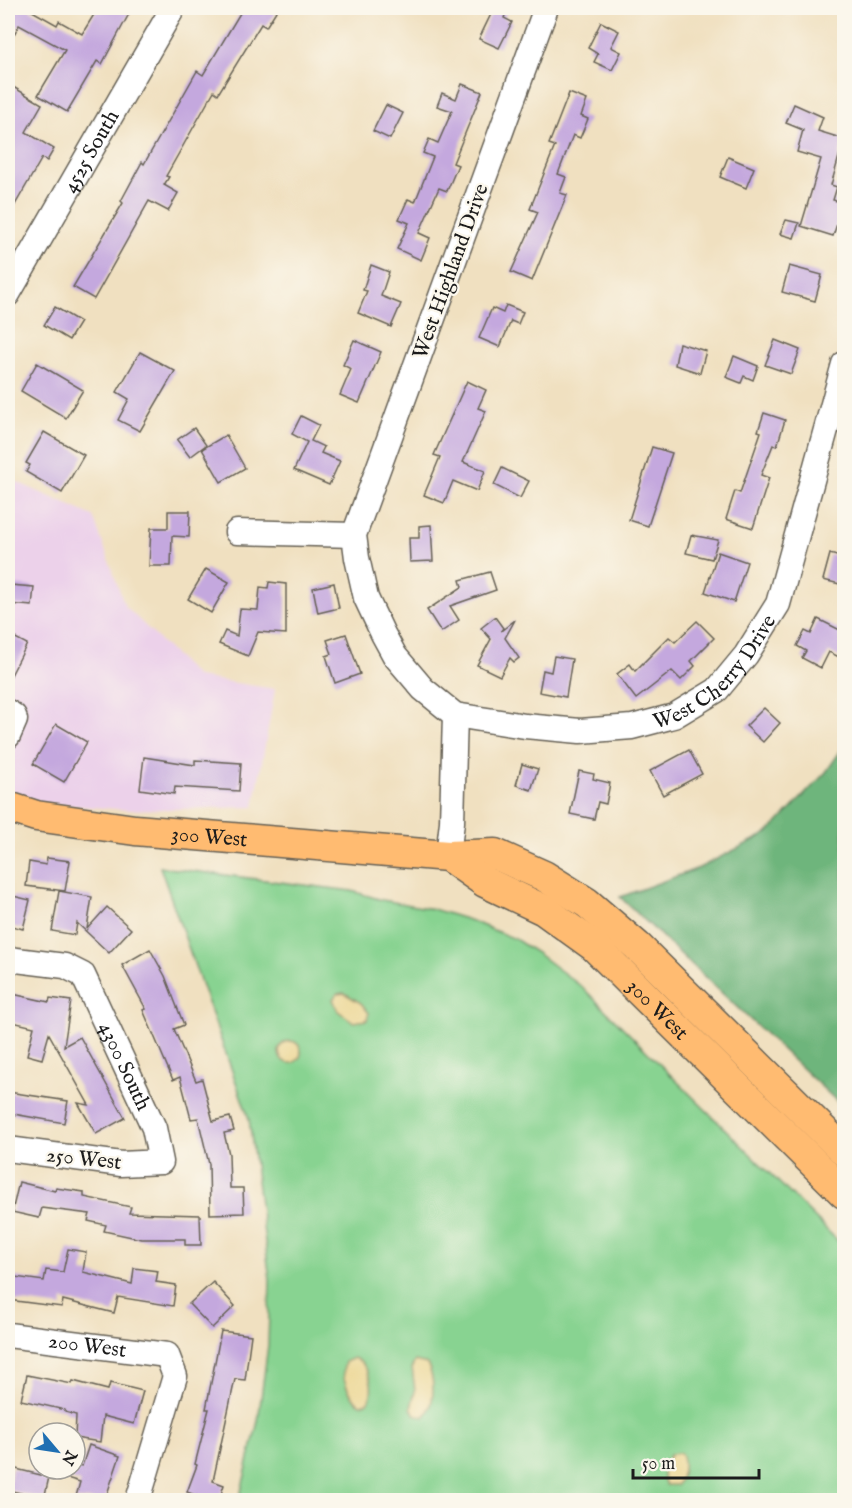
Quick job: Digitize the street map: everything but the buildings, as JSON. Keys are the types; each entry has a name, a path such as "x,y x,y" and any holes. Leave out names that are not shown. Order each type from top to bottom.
{"main road":[{"name":"300 West","path":"8,807 36,816 135,831 448,856 495,854 544,876 587,903 631,940 844,1151"},
{"name":"300 West","path":"448,856 484,882 544,910 594,946 844,1193"}],"street":[{"name":"4525 South","path":"8,294 173,8"},
{"name":"West Highland Drive","path":"455,715 423,689 395,656 366,598 354,535 546,8"},
{"name":"West Cherry Drive","path":"455,715 525,726 580,731 632,727 674,716 717,690 746,655 778,604 836,429 844,364"},
{"path":"237,532 354,535"},
{"path":"8,712 14,716 15,720 8,736"},
{"path":"448,856 452,822 455,715"},
{"name":"4300 South","path":"8,959 65,966 83,975 154,1128 161,1162"},
{"name":"250 West","path":"8,1149 121,1164 161,1162"},
{"name":"200 West","path":"8,1335 167,1355 175,1376 138,1500"}],"shaded area":[{"path":"8,478 93,516 125,606 197,677 275,689 254,807 129,810 41,803 8,790"}],"green space":[{"path":"844,746 844,1108 620,897 699,868 768,833 826,772"},
{"path":"160,867 352,891 382,900 433,909 469,920 515,939 582,987 844,1247 844,1500 239,1500 258,1421 268,1345 270,1280 249,1119"}],"sand":[{"path":"344,993 361,1003 369,1013 367,1020 354,1022 338,1011 333,999 337,994"},
{"path":"290,1041 298,1044 301,1052 298,1060 290,1063 282,1060 279,1052 282,1044"},
{"path":"354,1358 364,1365 371,1384 368,1402 360,1404 344,1379 345,1362"},
{"path":"415,1361 427,1364 432,1376 431,1405 424,1417 415,1414 411,1408 415,1391 412,1367"},
{"path":"680,1453 683,1465 681,1477 677,1485 666,1485 663,1473 666,1461 671,1454"}]}
